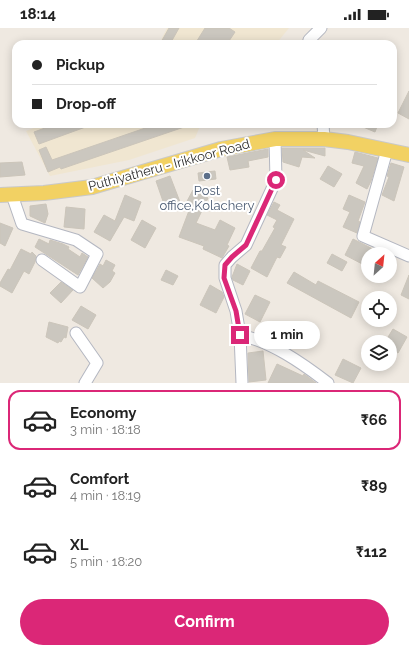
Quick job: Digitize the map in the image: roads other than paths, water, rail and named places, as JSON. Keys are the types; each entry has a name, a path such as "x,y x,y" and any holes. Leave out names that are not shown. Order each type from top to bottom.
{"main road":[{"name":"Puthiyatheru - Irikkoor Road","path":"6,195 44,193 92,187 221,150 275,139 324,139 409,155"}],"street":[{"path":"309,40 321,28"},
{"path":"323,128 324,139"},
{"path":"242,383 240,335 236,311 224,278 225,265 246,245 276,180 275,139"},
{"path":"387,150 363,236 409,256"},
{"path":"6,195 22,224 76,240 97,254 80,287 42,260"},
{"path":"76,333 97,364 85,383"},
{"path":"240,335 250,337 270,346 310,370 328,383"}],"place":[{"name":"Post office,Kolachery","path":"207,176"}]}
